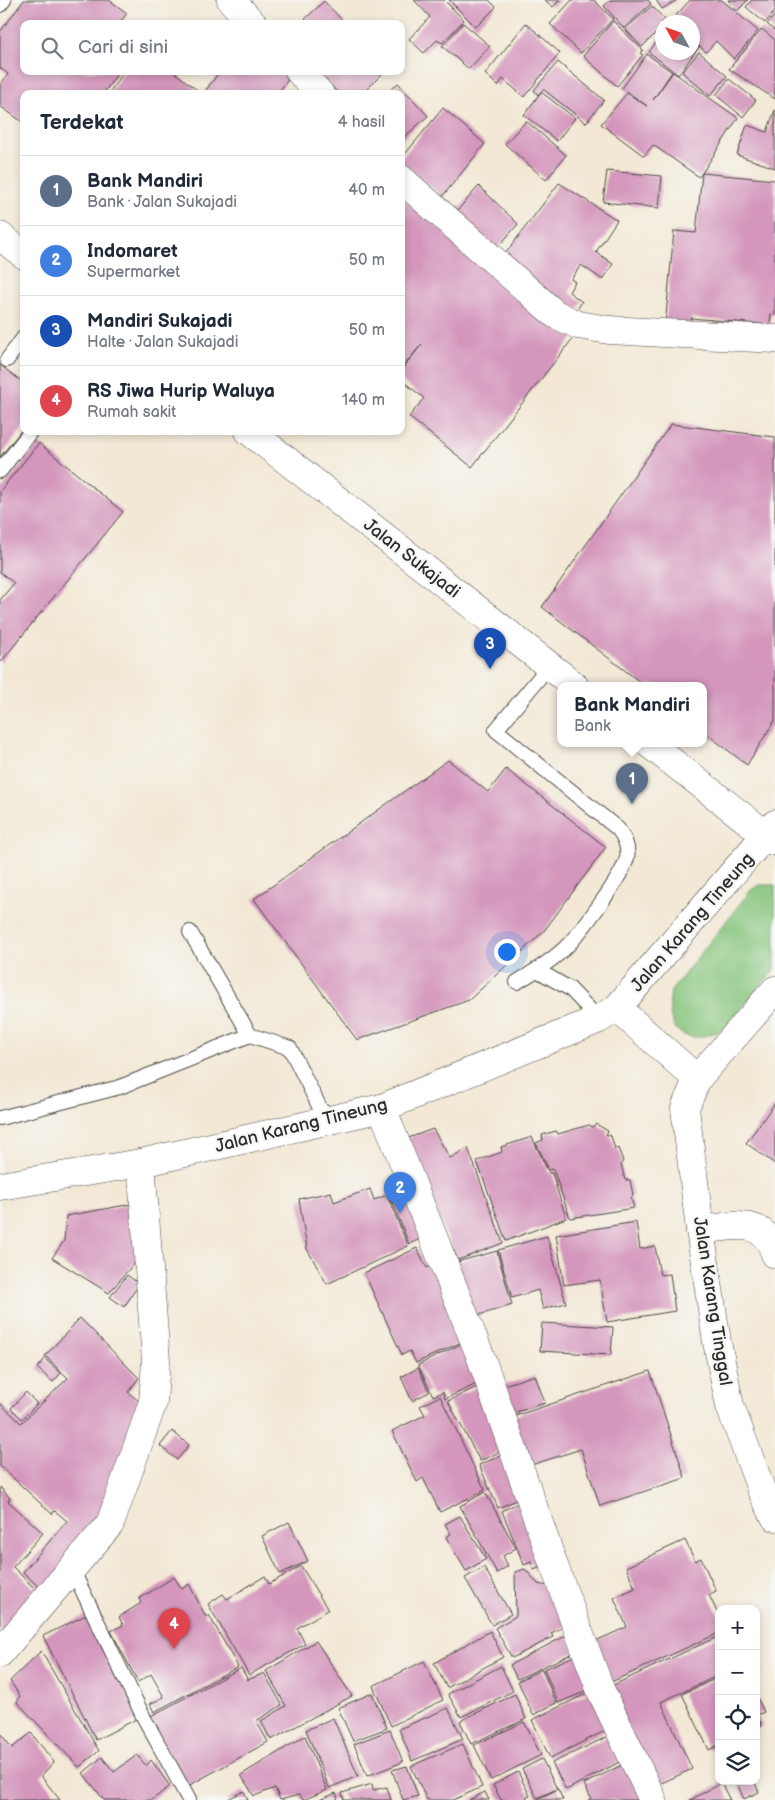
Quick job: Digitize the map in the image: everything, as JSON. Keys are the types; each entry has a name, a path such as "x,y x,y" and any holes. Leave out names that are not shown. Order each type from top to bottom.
{"street":[{"path":"231,0 250,20"},
{"path":"303,75 316,90"},
{"path":"405,183 555,314 578,326 609,330 775,339"},
{"path":"0,236 20,252"},
{"name":"Jalan Sukajadi","path":"254,435 570,682"},
{"path":"653,747 772,834"},
{"name":"Jalan Karang Tineung","path":"0,1186 141,1163 382,1108 608,1014 772,834"},
{"path":"697,1079 775,990"},
{"name":"Jalan Karang Tineung","path":"608,1014 697,1079"},
{"name":"Jalan Karang Tinggal","path":"697,1079 685,1108 700,1230 717,1342 730,1406 760,1488 775,1517"},
{"path":"382,1108 480,1356 553,1563 601,1691 653,1800"},
{"path":"0,1653 110,1524 153,1402 156,1361 141,1163"},
{"path":"700,1230 749,1225 761,1230 771,1240 775,1254"}],"lane":[{"path":"0,5 4,0"},
{"path":"7,360 20,342"},
{"path":"0,471 28,435"},
{"path":"517,982 537,970 567,946 615,883 627,857 625,838 618,829 496,730 549,666"},
{"path":"190,932 250,1035"},
{"path":"537,970 608,1014"},
{"path":"0,1118 120,1087 250,1035 290,1048 326,1120"},
{"path":"72,1569 144,1718 189,1800"}],"green space":[{"path":"758,885 775,885 775,969 723,1029 710,1035 698,1037 680,1033 674,1026 671,1017 671,991 750,891"}],"building":[{"path":"24,0 109,0 127,13 122,20 20,20 20,75 116,75 106,90 20,90 20,120 0,106 0,85 8,74 0,68 0,32"},
{"path":"414,0 444,0 464,20 442,43 437,40 424,53 409,39 430,17"},
{"path":"449,0 489,0 496,7 476,27"},
{"path":"545,0 560,0 553,7"},
{"path":"572,0 594,0 613,19 581,53 550,24"},
{"path":"611,0 648,0 651,4 624,28 604,6"},
{"path":"656,0 677,0 662,9"},
{"path":"690,0 722,0 758,31 734,59 716,41 706,52 700,47 700,15 676,15"},
{"path":"728,0 748,0 737,11"},
{"path":"752,0 775,0 775,11 765,23 746,7"},
{"path":"324,1 342,20 304,20"},
{"path":"652,6 660,15 655,15 655,34 642,47 625,29"},
{"path":"775,15 775,31 767,24"},
{"path":"613,21 643,50 640,53 643,55 617,86 583,56"},
{"path":"463,23 490,46 469,69 442,46"},
{"path":"526,23 560,53 524,97 503,79 498,86 485,74"},
{"path":"762,29 775,40 775,99 729,69"},
{"path":"655,44 655,57 649,52"},
{"path":"700,53 727,76 710,96 682,72 692,60 700,60"},
{"path":"647,54 672,72 653,100 673,72 738,118 699,177 653,145 644,156 601,124 627,93 647,106 622,88"},
{"path":"659,60 689,60 678,75"},
{"path":"558,62 604,100 586,123 543,89 538,95 534,90"},
{"path":"122,75 178,75 197,90 111,90"},
{"path":"217,75 291,75 280,90 206,90"},
{"path":"322,75 381,75 366,90 335,90"},
{"path":"729,79 756,100 743,117 716,95"},
{"path":"398,83 404,90 390,90"},
{"path":"405,91 428,116 405,136"},
{"path":"541,92 575,118 557,141 524,115"},
{"path":"443,108 485,144 442,197 405,165 405,154"},
{"path":"775,110 775,168 737,155 747,125 767,132"},
{"path":"526,121 566,155 546,180 505,144"},
{"path":"607,171 662,176 659,208 603,202"},
{"path":"702,173 775,180 775,315 771,314 770,325 691,318 690,328 665,326 674,231 696,233"},
{"path":"559,183 617,220 596,252 613,264 603,280 581,265 571,279 575,282 569,292 582,302 574,314 502,258"},
{"path":"479,186 518,224 494,252 455,213"},
{"path":"405,201 574,337 472,467 409,417 424,398 405,383 405,366 422,344 405,364"},
{"path":"0,365 20,380 20,432 0,457"},
{"path":"671,424 775,437 775,720 747,765 707,734 707,682 640,682 542,607"},
{"path":"39,443 123,512 0,663 0,600 14,583 0,572 0,491"},
{"path":"448,760 488,792 506,769 606,847 544,931 469,1000 357,1040 254,899"},
{"path":"775,1103 775,1164 746,1143"},
{"path":"596,1124 608,1131 606,1135 611,1136 615,1149 618,1148 623,1161 621,1164 625,1180 630,1180 633,1195 631,1198 634,1208 570,1218 553,1169 549,1170 536,1143 543,1140 542,1135 556,1131 558,1134 589,1125 593,1127"},
{"path":"433,1129 450,1158 468,1148 503,1243 458,1260 403,1140"},
{"path":"532,1137 549,1173 552,1173 566,1218 506,1241 477,1161 502,1152 501,1147"},
{"path":"404,1184 425,1237 409,1244 387,1190"},
{"path":"370,1189 374,1200 387,1195 408,1246 327,1284 307,1249 299,1199 331,1192 334,1202"},
{"path":"137,1203 141,1255 109,1293 52,1258 64,1241 66,1216"},
{"path":"636,1222 640,1249 655,1246 660,1275 670,1274 675,1311 607,1322 600,1280 564,1285 556,1235"},
{"path":"547,1236 566,1303 543,1309 538,1290 512,1298 498,1250"},
{"path":"417,1248 427,1268 435,1264 470,1338 416,1363 410,1351 402,1355 364,1273"},
{"path":"497,1251 512,1305 469,1318 453,1263"},
{"path":"127,1275 139,1284 124,1307 110,1297"},
{"path":"80,1318 139,1378 128,1392 146,1407 105,1522 44,1592 23,1572 67,1521 55,1511 52,1514 0,1466 0,1403 21,1423 68,1378 45,1356"},
{"path":"542,1323 613,1327 611,1355 540,1351"},
{"path":"465,1342 483,1381 445,1399 443,1392 433,1396 418,1365"},
{"path":"45,1359 61,1373 53,1382 37,1368"},
{"path":"418,1368 429,1392 412,1401 401,1377"},
{"path":"650,1371 685,1478 600,1506 581,1449 528,1466 512,1417"},
{"path":"535,1375 545,1403 507,1415 498,1387"},
{"path":"487,1382 512,1446 480,1461 448,1401"},
{"path":"26,1392 37,1404 22,1419 11,1408"},
{"path":"440,1396 485,1490 440,1512 423,1478 417,1482 392,1431 425,1415 420,1406"},
{"path":"172,1431 189,1445 177,1460 160,1446"},
{"path":"511,1451 528,1495 498,1508 479,1465"},
{"path":"0,1487 10,1498 8,1501 43,1533 13,1567 42,1596 0,1637"},
{"path":"485,1492 516,1548 503,1556 508,1566 497,1573 460,1506"},
{"path":"526,1499 552,1562 534,1570 531,1562 524,1565 502,1511"},
{"path":"460,1516 486,1559 466,1571 446,1537 451,1534 445,1524"},
{"path":"289,1522 308,1561 280,1574 262,1536"},
{"path":"685,1540 695,1561 701,1558 716,1591 709,1595 715,1608 715,1635 609,1683 591,1643 627,1627 614,1598 635,1588 626,1567"},
{"path":"301,1566 328,1610 297,1628 305,1644 249,1675 208,1604 223,1594 227,1599 265,1576 269,1584"},
{"path":"484,1567 511,1614 492,1625 465,1578"},
{"path":"525,1569 538,1584 557,1588 568,1625 551,1633 553,1637 512,1658 495,1628 516,1616 515,1572"},
{"path":"174,1577 182,1589 189,1584 206,1617 209,1615 238,1667 154,1712 150,1704 164,1697 151,1674 138,1682 111,1631 123,1625 119,1617 141,1603 139,1599"},
{"path":"86,1615 140,1717 96,1740 43,1636"},
{"path":"490,1631 503,1657 447,1688 434,1663"},
{"path":"567,1635 575,1652 517,1679 510,1665"},
{"path":"715,1638 715,1677 661,1702 692,1769 653,1787 607,1688"},
{"path":"316,1641 352,1696 271,1740 261,1721 286,1706 266,1671"},
{"path":"41,1651 99,1751 79,1767 17,1702 20,1696 10,1681"},
{"path":"581,1653 596,1687 558,1703 544,1669"},
{"path":"424,1661 443,1700 391,1726 373,1686"},
{"path":"501,1666 513,1691 461,1717 448,1694"},
{"path":"241,1668 248,1680 264,1673 282,1705 256,1721 268,1742 188,1786 149,1717"},
{"path":"542,1669 556,1703 533,1715 518,1681"},
{"path":"715,1679 715,1747 709,1750 682,1694"},
{"path":"594,1690 615,1726 550,1758 532,1720"},
{"path":"372,1693 387,1728 353,1741 338,1708"},
{"path":"515,1694 526,1719 471,1744 460,1721"},
{"path":"760,1704 764,1712 760,1714"},
{"path":"448,1708 463,1739 412,1761 399,1729"},
{"path":"333,1718 358,1776 329,1788 306,1730"},
{"path":"524,1722 541,1755 491,1780 474,1745"},
{"path":"390,1730 403,1762 367,1776 354,1744"},
{"path":"0,1733 12,1748 31,1733 54,1762 41,1776 60,1800 0,1800"},
{"path":"613,1734 625,1759 566,1790 552,1763"},
{"path":"305,1736 327,1790 303,1800 299,1795 280,1800 275,1788 254,1796 241,1775"},
{"path":"463,1744 482,1787 453,1800 427,1800 411,1766"},
{"path":"137,1755 146,1766 151,1760 170,1786 152,1800 104,1800 83,1773 102,1757 114,1772"},
{"path":"542,1759 557,1789 537,1798 522,1769"},
{"path":"630,1761 649,1800 588,1800 591,1798 584,1784"},
{"path":"407,1766 418,1796 403,1800 392,1770"},
{"path":"518,1772 530,1796 522,1800 501,1800 493,1785"},
{"path":"372,1784 373,1790 387,1787 391,1800 344,1800 342,1793"},
{"path":"717,1785 722,1785 730,1800 690,1800"},
{"path":"738,1785 756,1785 759,1792 744,1799"},
{"path":"558,1789 563,1800 536,1800"},
{"path":"244,1791 248,1800 226,1800"},
{"path":"485,1792 489,1800 469,1800"},
{"path":"336,1793 338,1800 319,1800"}],"place":[{"name":"Mandiri Sukajadi","path":"490,669"},
{"name":"Bank Mandiri","path":"632,804"},
{"name":"Indomaret","path":"400,1213"},
{"name":"RS Jiwa Hurip Waluya","path":"174,1649"}]}
